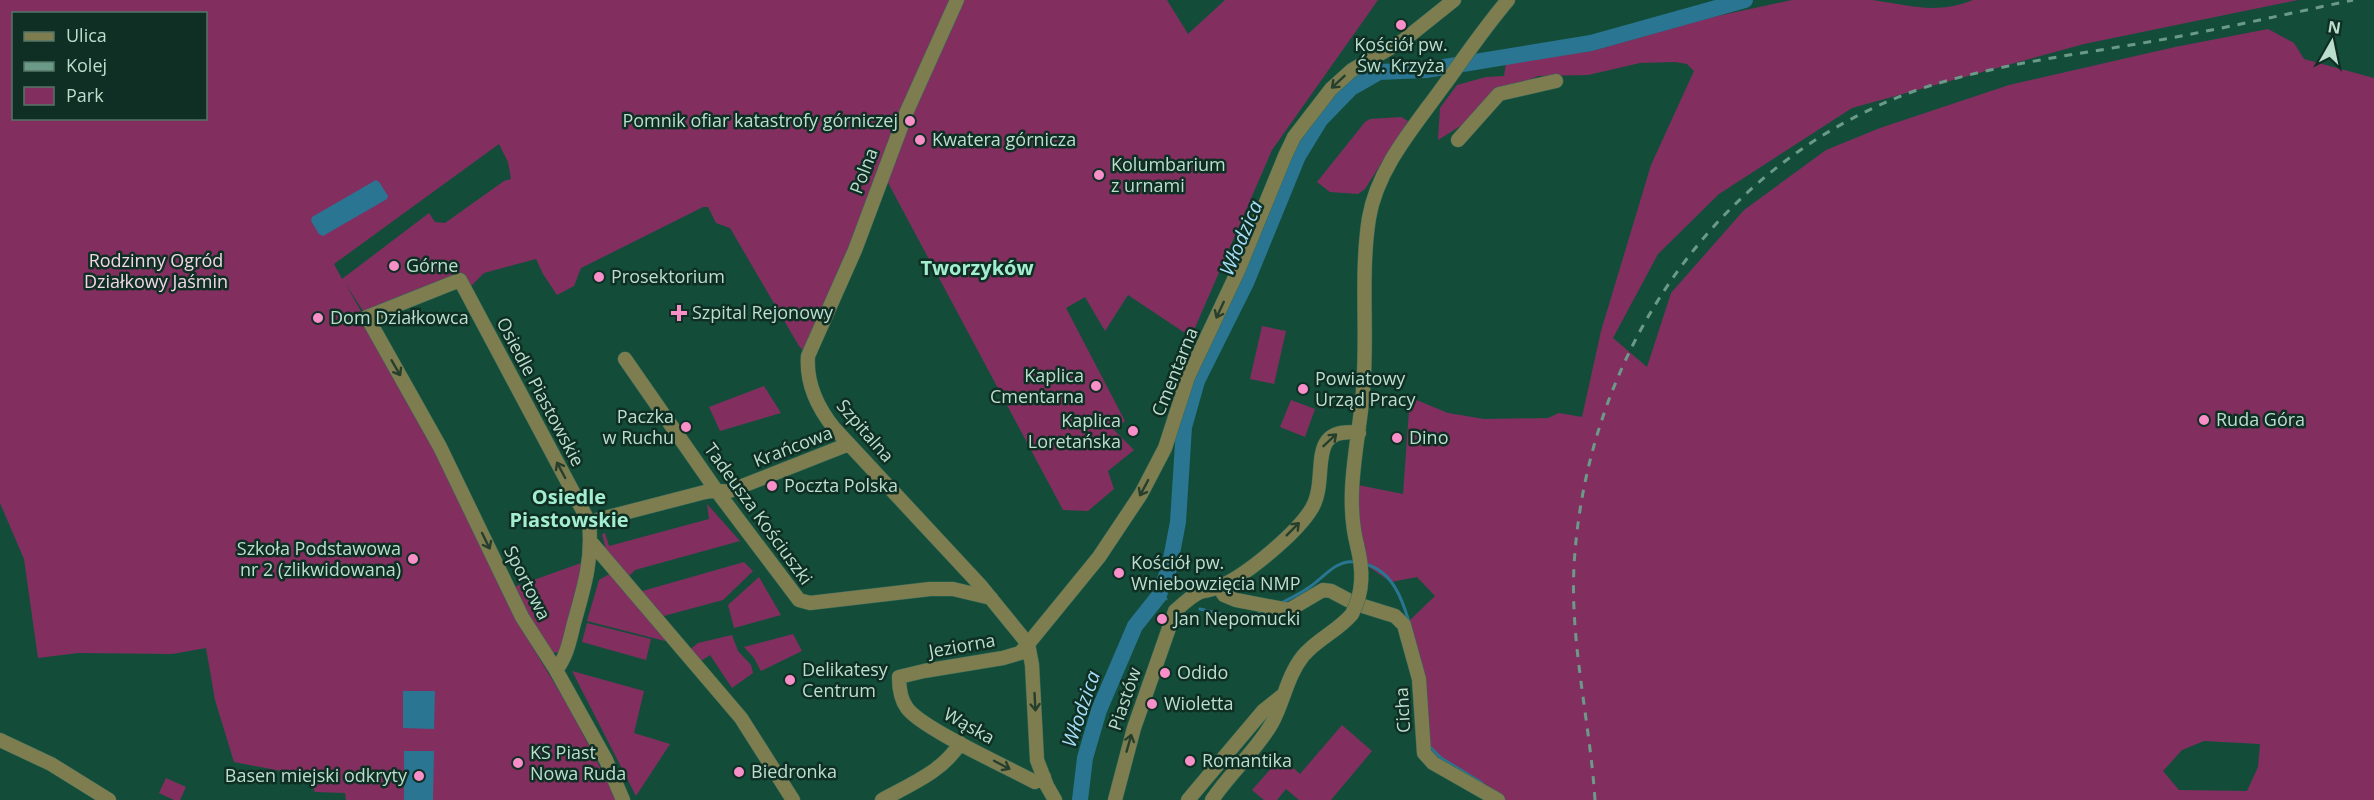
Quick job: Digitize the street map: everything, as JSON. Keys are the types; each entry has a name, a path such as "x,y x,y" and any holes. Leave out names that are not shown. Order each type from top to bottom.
{"street":[{"name":"Polna","path":"808,356 855,250 907,111 957,0"},
{"name":"Cmentarna","path":"1028,644 1099,557 1142,494 1165,448 1188,377 1238,271 1284,156 1294,137 1331,89 1352,70 1404,40 1454,0"},
{"path":"1476,41 1498,0"},
{"path":"1212,800 1272,724 1283,695 1302,658 1315,644 1338,629 1358,600 1362,574 1351,502 1365,375 1370,216 1377,192 1388,168 1506,0"},
{"path":"1458,140 1499,94 1556,81"},
{"name":"Sportowa","path":"463,285 367,317 440,447 522,617 556,670 606,759 623,800"},
{"name":"Osiedle Piastowskie","path":"463,285 589,522 591,542 587,578 567,652 556,670"},
{"name":"Szpitalna","path":"808,356 810,385 834,428 991,598"},
{"name":"Tadeusza Kościuszki","path":"625,359 716,490 799,600 810,603 930,589 953,589 991,598"},
{"path":"1223,585 1270,553 1312,508 1319,492 1322,447 1329,437 1340,432 1359,432"},
{"name":"Krańcowa","path":"716,490 727,492 849,444"},
{"path":"589,522 716,490"},
{"path":"591,542 741,718 790,794"},
{"name":"Cicha","path":"1223,585 1224,595 1262,606 1289,610 1323,590 1331,591 1355,605 1395,616 1404,625 1419,679 1424,753 1433,763 1498,800"},
{"name":"Piastów","path":"1115,800 1134,728 1175,611 1201,592 1223,585"},
{"path":"991,598 1028,644 1032,665 1037,760 1055,800"},
{"name":"Jeziorna","path":"899,677 1003,658 1020,653 1028,644"},
{"name":"Wąska","path":"899,677 901,694 908,710 960,743 1035,782 1044,777"},
{"path":"1188,800 1263,711 1283,695"},
{"path":"0,740 51,764 110,800"},
{"path":"882,800 938,768 956,751 960,743"}],"green space":[{"name":"Rodzinny Ogród Działkowy Jaśmin","path":"0,0 1167,0 1188,34 1225,0 1378,0 1272,150 1191,337 1128,295 1105,331 1085,297 1066,308 1125,421 1114,430 1134,450 1108,471 1114,489 1088,511 1063,510 885,177 808,356 799,346 730,228 716,223 708,207 703,207 581,268 574,286 557,295 536,259 484,273 466,291 460,280 367,317 345,283 452,471 522,617 523,631 571,711 617,800 346,800 345,793 315,792 307,776 234,762 215,700 206,648 172,654 78,653 38,658 24,559 0,503","holes":["499,144 508,162 511,179 504,181 445,223 435,222 429,213 342,279 334,264"]},
{"path":"1792,0 1872,0 1935,8 1960,5 1973,0 2298,0 2084,44 1852,108 1719,194 1658,254 1613,338 1647,367 1671,293 1744,210 1826,150 1880,128 2009,85 2175,47 2268,29 2294,43 2304,59 2374,78 2374,800 1498,800 1424,753 1409,621 1435,596 1417,577 1391,582 1366,565 1353,484 1403,494 1409,411 1414,399 1448,413 1484,419 1548,418 1559,413 1582,417 1601,331 1651,165 1694,71 1687,64 1675,62 1640,63 1588,75 1538,76 1499,94 1462,125 1438,140 1440,108 1457,85 1486,77 1504,76 1506,63 1592,51 1713,17","holes":["2204,741 2260,744 2258,767 2247,791 2179,790 2163,771 2182,750"]},
{"path":"1401,117 1408,121 1365,189 1358,194 1330,192 1317,182 1365,122 1370,119"},
{"path":"1262,326 1286,331 1274,384 1250,379"},
{"path":"764,386 781,413 720,431 709,407"},
{"path":"1291,400 1315,409 1305,437 1280,427"},
{"path":"707,504 740,541 635,570 628,577 608,557 602,534 605,533 609,546 709,519"},
{"path":"584,562 560,652 553,653 511,588"},
{"path":"744,562 753,571 723,600 660,617 639,592"},
{"path":"611,573 666,637 665,641 587,621 599,580"},
{"path":"759,577 781,615 734,628 728,605"},
{"path":"587,623 651,639 646,660 582,642"},
{"path":"793,634 802,651 761,671 754,658 744,647"},
{"path":"732,635 738,651 751,665 753,673 732,688 710,655 698,663 688,651 698,643"},
{"path":"572,671 644,691 634,733 670,744 636,796"},
{"path":"1342,725 1372,751 1331,800 1299,800 1286,789 1277,800 1264,800 1252,790 1281,757 1300,774"},
{"path":"166,778 186,787 180,800 174,800 159,793"}],"water":[{"path":"376,180 388,196 387,199 323,236 319,234 311,221 312,217"},
{"name":"Basen miejski odkryty","path":"403,691 435,691 434,729 403,728"},
{"name":"Basen miejski odkryty","path":"404,751 434,751 433,800 404,800"}],"waterway":[{"name":"Włodzica","path":"1080,800 1085,758 1099,710 1135,626 1158,597 1169,569 1178,522 1184,427 1197,381 1246,283 1298,156 1320,120 1351,88 1379,72 1426,70 1591,43 1745,0"},
{"path":"1281,603 1308,589 1342,563 1355,562"},
{"path":"1365,564 1389,579 1399,595 1409,622"},
{"path":"1158,597 1166,599"},
{"path":"1200,609 1242,619 1268,611"},
{"path":"1429,746 1441,758 1482,783"}],"railway":[{"path":"1595,800 1575,624 1574,566 1584,488 1604,413 1635,342 1674,276 1723,217 1780,165 1845,122 1917,90 1975,73 2179,36 2353,0"}],"place":[{"name":"Kościół pw. Św. Krzyża","path":"1401,25"},
{"name":"Pomnik ofiar katastrofy górniczej","path":"910,121"},
{"name":"Kwatera górnicza","path":"920,140"},
{"name":"Kolumbarium z urnami","path":"1099,175"},
{"name":"Górne","path":"394,266"},
{"name":"Prosektorium","path":"599,277"},
{"name":"Szpital Rejonowy","path":"679,313"},
{"name":"Dom Działkowca","path":"318,318"},
{"name":"Kaplica Cmentarna","path":"1096,386"},
{"name":"Powiatowy Urząd Pracy","path":"1303,389"},
{"name":"Ruda Góra","path":"2204,420"},
{"name":"Paczka w Ruchu","path":"686,427"},
{"name":"Kaplica Loretańska","path":"1133,431"},
{"name":"Dino","path":"1397,438"},
{"name":"Poczta Polska","path":"772,486"},
{"name":"Szkoła Podstawowa nr 2 (zlikwidowana)","path":"413,559"},
{"name":"Kościół pw. Wniebowzięcia NMP","path":"1119,573"},
{"name":"Jan Nepomucki","path":"1162,619"},
{"name":"Odido","path":"1165,673"},
{"name":"Delikatesy Centrum","path":"790,680"},
{"name":"Wioletta","path":"1152,704"},
{"name":"Romantika","path":"1190,761"},
{"name":"KS Piast Nowa Ruda","path":"518,763"},
{"name":"Biedronka","path":"739,772"},
{"name":"Basen miejski odkryty","path":"419,776"}],"district":[{"name":"Tworzyków","path":"977,268"},
{"name":"Osiedle Piastowskie","path":"569,508"}]}
